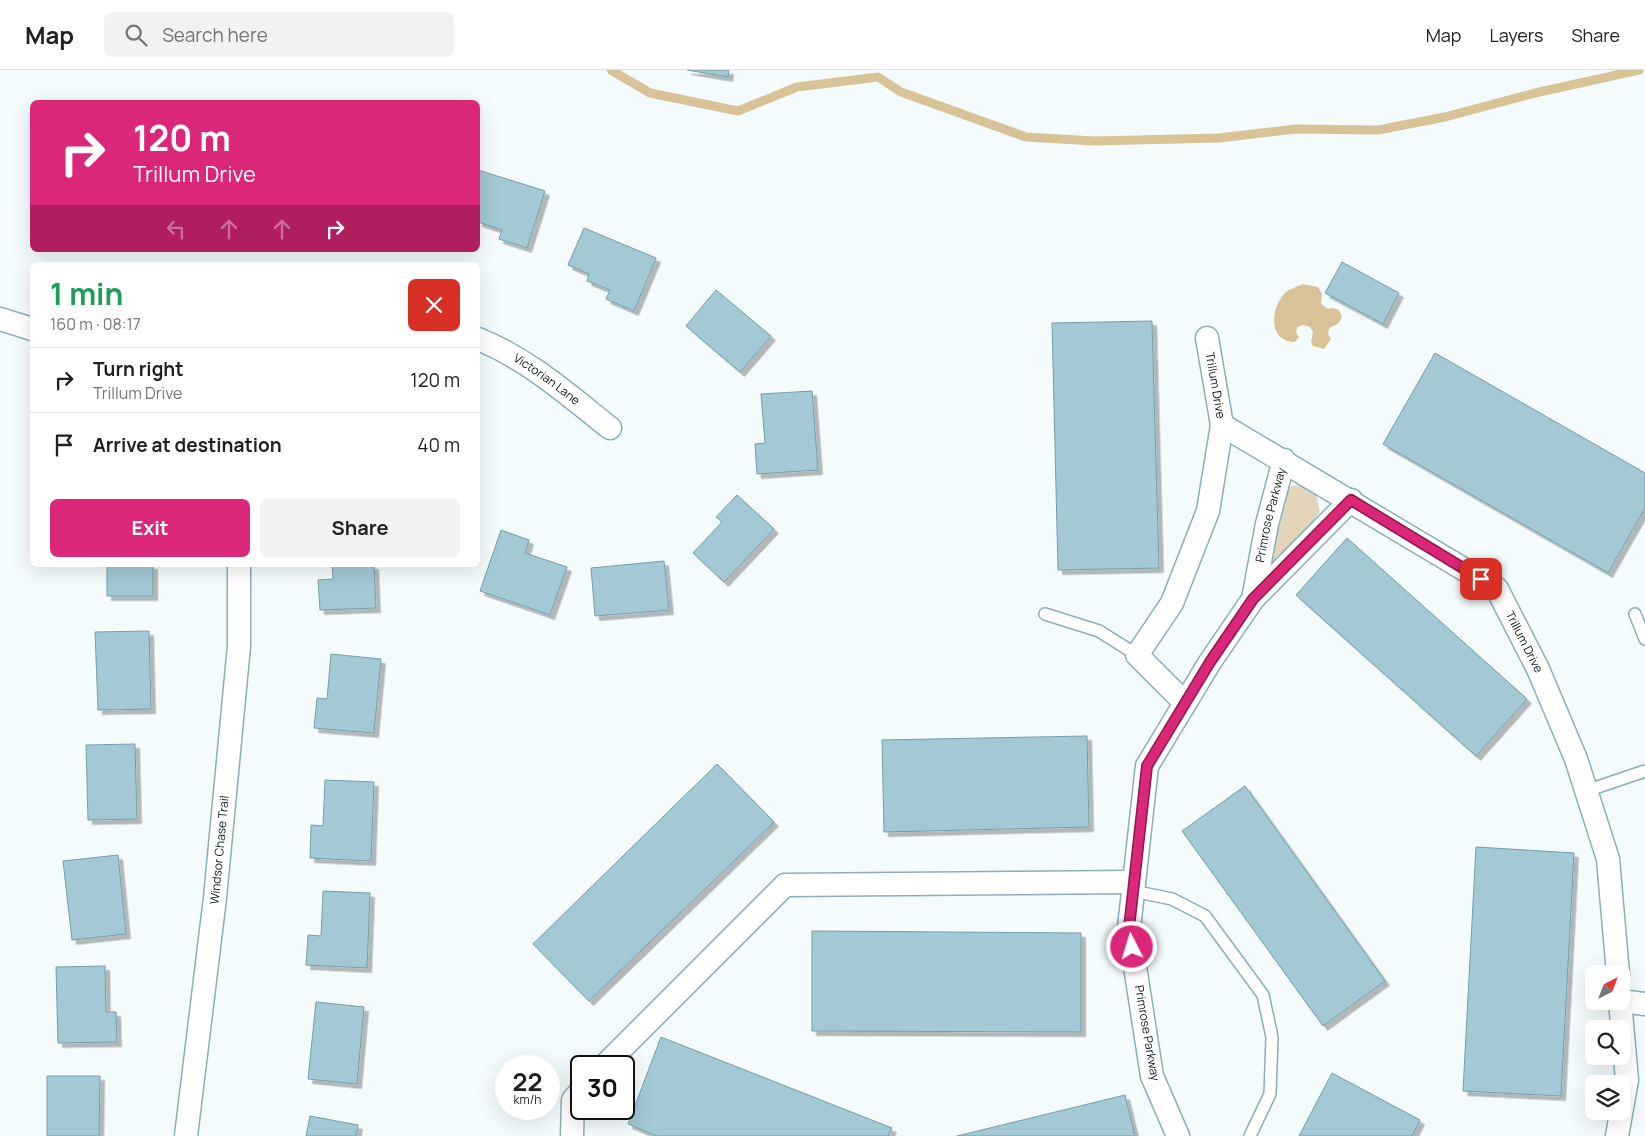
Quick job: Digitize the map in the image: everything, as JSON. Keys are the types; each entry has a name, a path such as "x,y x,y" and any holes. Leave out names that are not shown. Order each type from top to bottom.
{"street":[{"path":"0,318 30,329"},
{"name":"Trillum Drive","path":"1207,338 1222,425 1284,460 1497,589 1538,669 1576,759 1608,859 1617,965"},
{"name":"Victorian Lane","path":"480,340 506,350 535,368 610,428"},
{"path":"1185,703 1137,655 1172,603 1208,511 1222,425"},
{"name":"Primrose Parkway","path":"1253,599 1267,524 1284,460"},
{"name":"Primrose Parkway","path":"1178,1136 1152,1076 1129,928 1147,766 1185,703 1253,599 1351,500"},
{"name":"Windsor Chase Trail","path":"186,1136 215,898 238,656 239,567"},
{"path":"615,1055 785,885 1133,887"},
{"path":"1630,1002 1645,1004"},
{"path":"1617,1136 1627,1080 1622,1010"},
{"path":"572,1120 572,1136"}],"lane":[{"path":"1044,614 1099,631 1137,655"},
{"path":"1635,614 1645,639"},
{"path":"1586,791 1645,772"},
{"path":"1133,887 1172,899 1205,916 1263,995 1272,1037 1270,1094 1250,1136"}],"shaded area":[{"path":"1303,284 1318,287 1322,294 1321,304 1328,309 1339,310 1342,317 1338,324 1329,328 1328,334 1331,339 1324,349 1313,346 1311,342 1313,332 1310,327 1303,325 1297,327 1296,333 1299,337 1295,342 1286,340 1276,330 1274,315 1280,300 1285,293"},
{"path":"1298,485 1310,487 1316,493 1320,512 1277,566 1264,569 1285,493 1289,487"}],"building":[{"path":"687,70 729,70 728,77"},
{"path":"480,171 545,191 527,248 499,239 502,230 480,223"},
{"path":"584,228 656,258 634,311 606,299 610,290 587,281 589,274 568,265"},
{"path":"1342,262 1399,293 1383,324 1325,293"},
{"path":"716,290 771,336 740,372 686,326"},
{"path":"1152,321 1159,568 1058,570 1052,323"},
{"path":"1435,353 1645,473 1645,508 1608,573 1383,444"},
{"path":"812,391 818,470 757,474 755,444 765,443 761,394"},
{"path":"737,495 774,529 724,582 693,553 722,522 716,517"},
{"path":"501,530 529,540 525,553 567,567 550,615 480,591"},
{"path":"1347,538 1527,699 1476,756 1296,595"},
{"path":"664,561 669,610 595,616 591,568"},
{"path":"107,567 153,567 153,596 107,596"},
{"path":"332,567 374,567 376,608 320,610 318,580 333,579"},
{"path":"149,631 151,709 98,710 95,632"},
{"path":"331,654 381,659 374,733 314,728 317,698 327,699"},
{"path":"1087,736 1089,827 884,832 882,740"},
{"path":"135,744 137,819 88,820 86,745"},
{"path":"717,764 774,822 589,1001 533,944"},
{"path":"325,780 374,782 371,861 310,858 311,825 323,826"},
{"path":"1245,786 1385,981 1323,1026 1182,831"},
{"path":"1476,847 1574,853 1561,1096 1463,1091"},
{"path":"118,855 126,934 72,940 63,861"},
{"path":"323,891 370,893 367,968 306,965 308,935 321,936"},
{"path":"812,931 1081,933 1081,1032 812,1031"},
{"path":"105,966 106,1012 116,1012 117,1042 58,1043 56,967"},
{"path":"316,1002 364,1007 357,1084 308,1079"},
{"path":"661,1037 892,1128 888,1136 657,1136 628,1124 630,1120 635,1120 635,1106"},
{"path":"1332,1073 1420,1120 1412,1136 1299,1136"},
{"path":"47,1076 100,1076 99,1136 47,1136"},
{"path":"1125,1095 1135,1136 957,1136"},
{"path":"310,1116 358,1125 356,1136 306,1136"}],"waterway":[{"path":"611,70 650,93 738,111 797,87 878,77 901,92 1026,137 1094,141 1219,138 1295,129 1378,130 1445,117 1535,93 1639,70"}],"route":[{"path":"1132,947 1129,928 1147,766 1210,662 1253,599 1351,500 1481,579"}]}
